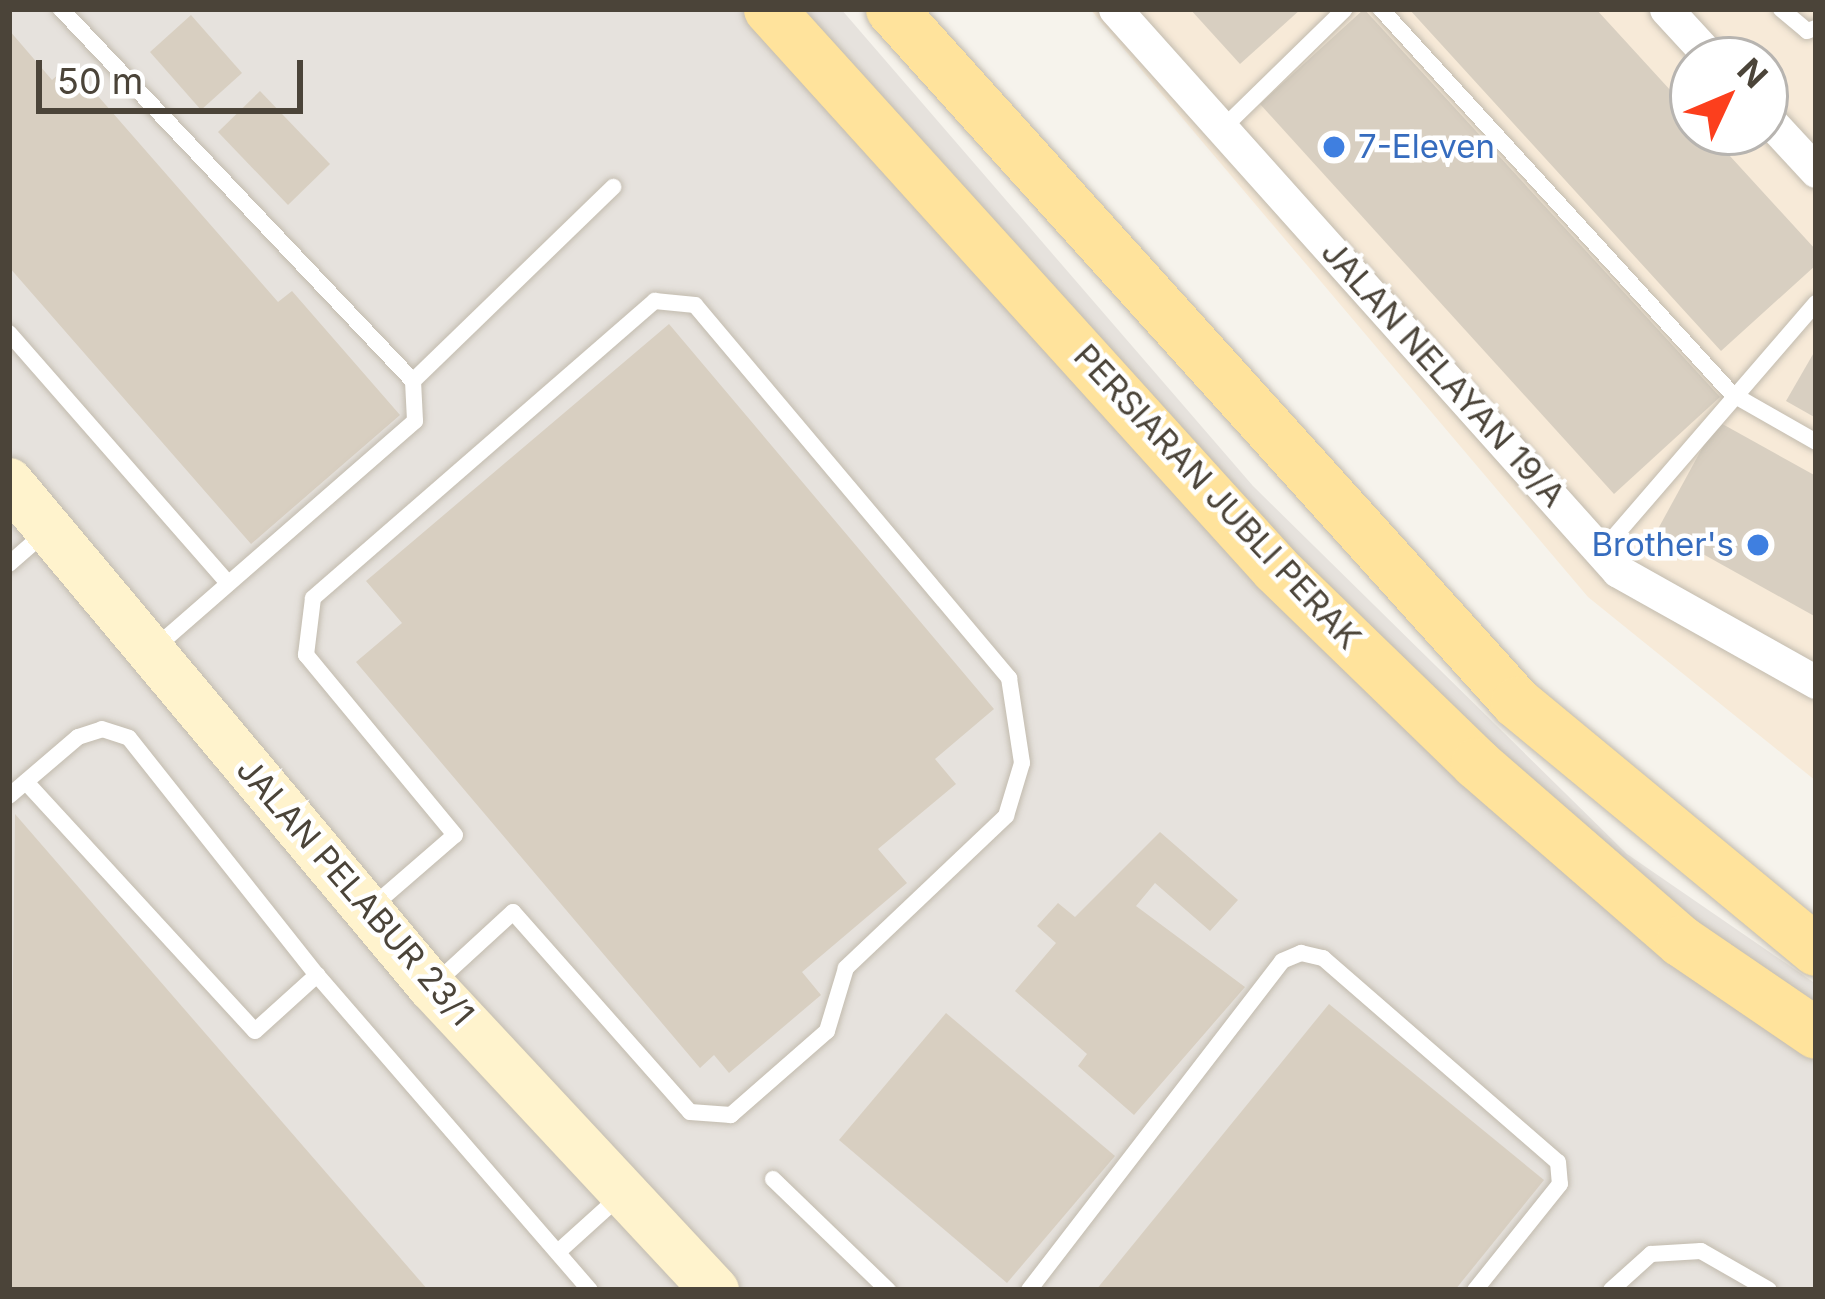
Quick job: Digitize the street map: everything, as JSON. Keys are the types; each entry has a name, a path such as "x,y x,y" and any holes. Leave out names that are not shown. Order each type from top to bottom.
{"main road":[{"name":"PERSIARAN JUBLI PERAK","path":"769,9 1276,569 1476,763 1682,941 1816,1033"},
{"path":"891,9 1516,702 1805,938"}],"street":[{"name":"JALAN NELAYAN 19/A","path":"1115,9 1618,571 1816,682"},
{"path":"1666,9 1691,36"},
{"path":"1789,142 1816,171"},
{"name":"JALAN PELABUR 23/1","path":"9,482 432,986 705,1287"}],"lane":[{"path":"61,9 413,381 415,421 150,651"},
{"path":"1223,128 1345,9"},
{"path":"1381,9 1732,394 1816,442"},
{"path":"1781,9 1808,31 1816,28"},
{"path":"413,381 613,187"},
{"path":"368,910 455,835 306,655 313,598 655,301 695,305 1009,678 1022,764 1006,816 846,968 827,1031 731,1115 691,1112 513,912 432,986"},
{"path":"1601,552 1732,394 1816,304"},
{"path":"9,333 228,583"},
{"path":"9,564 49,530"},
{"path":"9,796 78,737 102,729 129,738 317,975 590,1290"},
{"path":"26,782 255,1031 317,975"},
{"path":"1029,1290 1282,961 1301,952 1323,958 1558,1162 1560,1184 1475,1290"},
{"path":"773,1179 888,1290"},
{"path":"558,1252 623,1193"},
{"path":"1611,1290 1651,1254 1701,1251 1769,1290"}],"shaded area":[{"path":"9,9 841,9 1253,486 1627,854 1816,984 1816,1290 9,1290"},
{"path":"1090,9 1816,9 1816,781 1588,597"}],"building":[{"path":"1190,9 1301,9 1240,64"},
{"path":"1364,9 1720,397 1614,494 1260,104"},
{"path":"1409,9 1596,9 1669,89 1669,156 1730,156 1816,250 1816,265 1721,351"},
{"path":"191,15 242,73 201,110 150,52"},
{"path":"9,30 52,80 70,64 278,302 292,291 400,415 251,544 9,267"},
{"path":"260,91 330,164 288,205 218,132"},
{"path":"669,324 994,709 935,759 956,784 878,849 907,883 802,972 821,995 729,1073 714,1055 700,1068 356,662 402,623 366,581"},
{"path":"1816,349 1816,418 1786,401"},
{"path":"1717,421 1816,476 1816,617 1658,529"},
{"path":"15,814 428,1290 9,1290"},
{"path":"1160,832 1238,900 1210,931 1155,883 1136,906 1245,987 1134,1115 1078,1066 1087,1054 1015,991 1056,943 1037,926 1058,903 1075,917"},
{"path":"1329,1004 1544,1180 1455,1290 1096,1290"},
{"path":"946,1013 1115,1156 1007,1283 839,1140"}],"place":[{"name":"7-Eleven","path":"1334,147"},
{"name":"Brother's","path":"1758,545"}]}
